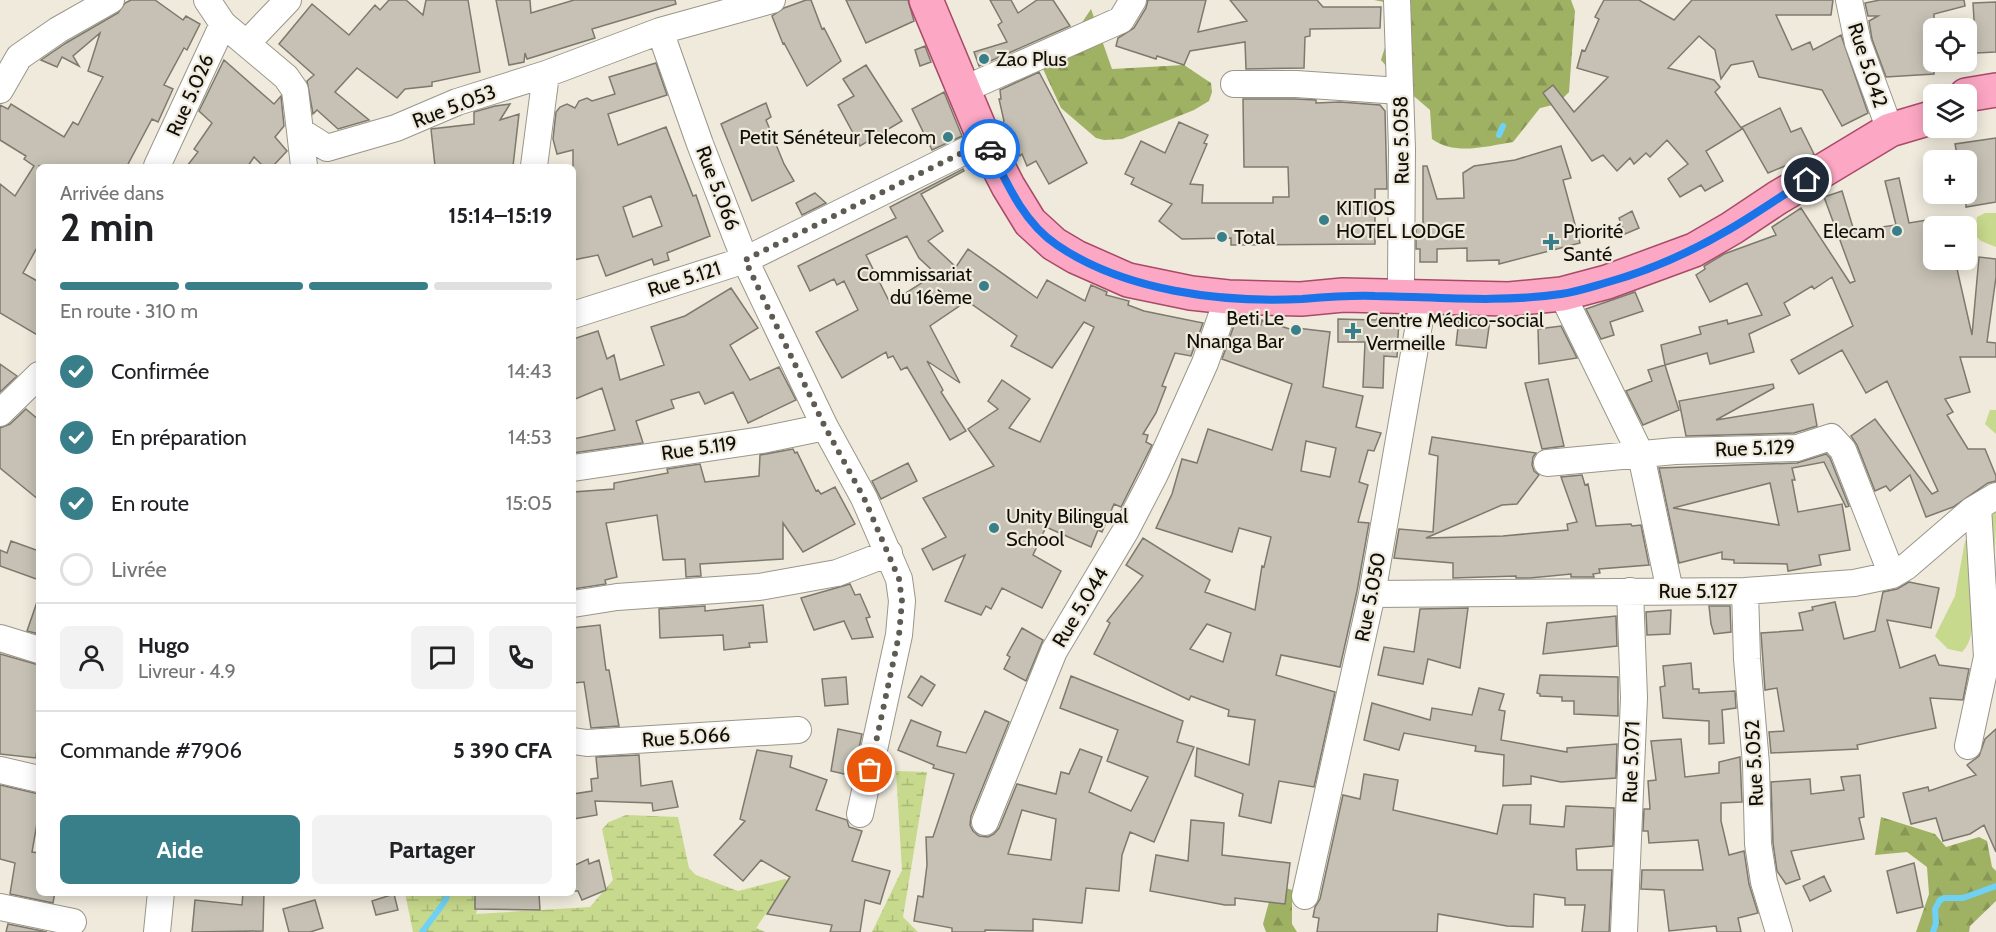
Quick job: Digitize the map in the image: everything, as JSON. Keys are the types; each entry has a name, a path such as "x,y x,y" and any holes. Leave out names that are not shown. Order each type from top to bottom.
{"main road":[{"path":"926,0 986,141 1008,186 1030,222 1054,244 1076,257 1128,280 1191,293 1228,297 1301,299 1412,288 1527,283 1560,279 1606,267 1684,236 1844,141 1888,125 1923,119"},
{"path":"938,0 1017,180 1039,212 1060,232 1080,246 1103,257 1128,266 1194,278 1412,288 1509,299 1562,294 1607,282 1694,250 1732,228 1910,108 1923,105"},
{"path":"1977,93 1996,90"},
{"path":"1977,109 1996,106"}],"street":[{"path":"0,90 19,57 58,30 111,0"},
{"path":"207,0 223,24 286,77 295,90 304,164"},
{"path":"247,43 288,0"},
{"name":"Rue 5.053","path":"300,132 327,148 396,128 457,102 546,74 660,31 772,0"},
{"path":"974,85 1121,20 1132,0"},
{"name":"Rue 5.058","path":"1397,0 1402,149 1412,288"},
{"name":"Rue 5.042","path":"1849,0 1858,43 1888,125"},
{"name":"Rue 5.026","path":"158,164 223,24"},
{"name":"Rue 5.066","path":"660,31 700,144 745,260 825,427 864,498 899,579 902,601 899,635 860,814"},
{"path":"534,164 546,74"},
{"path":"1234,84 1296,84 1400,92"},
{"name":"Rue 5.121","path":"576,314 745,260 986,141"},
{"name":"Rue 5.050","path":"1305,896 1372,594 1412,288"},
{"path":"1562,294 1641,455 1670,591"},
{"name":"Rue 5.044","path":"985,822 1054,651 1126,530 1155,474 1205,363 1228,297"},
{"path":"0,413 36,378"},
{"name":"Rue 5.119","path":"576,468 762,440 825,427"},
{"name":"Rue 5.129","path":"1546,463 1676,451 1797,448 1831,437 1843,450 1892,575"},
{"path":"1968,746 1987,657 1987,501"},
{"name":"Rue 5.127","path":"1372,594 1745,591 1854,583 1892,575 1907,566 1987,501"},
{"path":"576,603 617,597 711,592 782,584 837,573 889,553"},
{"name":"Rue 5.071","path":"1624,932 1634,698 1630,591"},
{"name":"Rue 5.052","path":"1745,591 1747,659 1756,764 1758,844 1764,882 1779,932"},
{"path":"0,638 36,649"},
{"name":"Rue 5.066","path":"576,741 587,743 798,730"},
{"path":"0,770 36,778"},
{"path":"157,932 161,896"},
{"path":"0,907 73,922"}],"green space":[{"path":"1374,0 1571,0 1575,11 1569,92 1557,104 1540,108 1513,142 1471,148 1441,144 1432,139 1430,110 1408,91 1381,60 1392,25 1391,8 1384,2"},
{"path":"1091,9 1112,69 1184,65 1211,83 1212,92 1209,101 1194,110 1122,139 1096,138 1061,108 1038,58 1067,45"},
{"path":"1985,213 1996,213 1996,247 1977,237 1977,217"},
{"path":"1990,410 1996,410 1996,434 1985,424"},
{"path":"1996,505 1995,552 1992,570 1976,609 1970,639 1962,652 1948,649 1935,636 1955,596 1965,541"},
{"path":"896,771 927,772 903,917 918,932 872,932 902,870"},
{"path":"626,815 678,817 689,868 696,875 738,891 785,879 792,883 776,899 756,928 766,932 413,932 406,896 480,896 476,914 590,907 613,880 602,829 609,822"},
{"path":"1881,817 1935,834 1946,847 1979,837 1987,841 1992,867 1996,871 1996,901 1970,926 1969,932 1916,932 1929,894 1927,867 1907,852 1875,855"},
{"path":"1283,887 1292,890 1292,924 1297,932 1266,932 1263,924 1270,898"}],"building":[{"path":"131,0 155,0 183,20 186,16 200,24 187,50 184,48 164,85 173,89 158,122 152,119 128,164 36,164 36,249 23,273 36,280 36,334 0,313 0,184 15,196 34,166 24,159 26,156 0,140 0,105 8,109 11,104 64,137 73,122 78,125 103,77 88,71 100,33 73,56 79,66 62,57 57,67 41,60 118,13 125,3"},
{"path":"389,0 406,0 423,15 426,0 468,0 480,72 432,82 432,86 405,89 397,98 357,68 335,92 369,120 338,129 317,110 313,114 307,81 314,75 279,44 312,4 349,35 375,5 380,10"},
{"path":"496,0 530,0 531,13 574,0 675,0 676,4 592,29 595,38 527,59 525,53 524,62 509,65"},
{"path":"811,0 822,29 824,28 841,61 807,86 783,44 772,16 784,8"},
{"path":"846,0 908,0 914,21 866,43"},
{"path":"990,0 1011,0 1018,13 1037,0 1053,0 1070,26 979,66 974,52 1007,42 998,25 1002,22"},
{"path":"1148,0 1206,0 1198,32 1247,21 1230,0 1317,0 1323,7 1381,7 1380,28 1310,29 1310,36 1305,37 1304,68 1246,69 1245,42 1190,51 1184,65 1116,46 1118,38 1134,28"},
{"path":"1604,0 1639,0 1674,20 1692,0 1833,0 1831,15 1776,15 1792,50 1810,42 1813,50 1841,35 1868,113 1842,126 1822,90 1759,77 1753,61 1731,65 1721,79 1715,50 1699,36 1668,68 1714,80 1720,87 1715,92 1742,129 1706,151 1723,181 1705,191 1701,185 1680,197 1668,179 1688,164 1667,140 1650,157 1646,153 1634,164 1630,158 1617,171 1603,155 1592,161 1543,93 1553,85 1574,112 1608,77 1577,68 1582,50 1585,51 1599,19 1595,17"},
{"path":"1880,0 1964,0 1965,6 1934,14 1934,18 1923,18 1923,72 1934,72 1934,74 1886,77 1872,39 1869,21 1878,16 1868,16 1865,3"},
{"path":"1996,2 1996,52 1977,53 1977,18 1974,18 1973,3"},
{"path":"925,46 931,62 920,66 915,50"},
{"path":"224,60 274,104 281,96 284,126 275,137 287,151 275,164 261,164 254,157 249,164 189,164 198,152 194,149 212,123 199,111"},
{"path":"656,63 667,95 608,114 618,145 666,127 693,196 696,195 710,236 667,253 669,260 654,265 652,259 606,276 598,255 576,259 576,164 573,164 573,150 557,154 553,139 556,112 560,107 567,104 575,108 579,101 587,98 592,101 615,94 609,77","holes":["651,196 662,226 633,237 623,207"]},
{"path":"866,65 902,121 860,146 838,105 854,96 843,79"},
{"path":"1039,72 1087,163 1049,184 1036,161 1027,166 1011,137 1007,138 999,99 1001,99 1000,90"},
{"path":"944,92 962,136 932,150 912,109"},
{"path":"1243,99 1295,99 1316,100 1316,103 1380,105 1385,111 1387,189 1375,189 1375,244 1231,245 1231,238 1182,239 1159,221 1172,204 1131,184 1134,178 1125,174 1141,141 1165,153 1179,122 1208,135 1204,143 1207,144 1190,184 1203,185 1202,203 1273,203 1273,197 1289,197 1288,167 1244,167"},
{"path":"766,103 771,117 766,120 784,164 794,181 752,201 721,124"},
{"path":"510,104 500,120 519,114 513,164 435,164 431,129 474,124 474,112"},
{"path":"1780,108 1791,132 1801,128 1814,154 1768,173 1742,127"},
{"path":"1996,138 1996,202 1966,207 1966,204 1977,204 1977,150 1956,150 1955,144"},
{"path":"1561,146 1571,178 1563,180 1580,243 1499,264 1499,260 1467,261 1467,248 1437,249 1437,262 1420,262 1420,249 1416,249 1416,226 1423,226 1423,166 1427,166 1437,199 1464,198 1463,173 1474,166 1515,160"},
{"path":"963,169 964,171 921,194 943,231 928,241 956,267 968,249 1037,298 1047,280 1085,301 1091,285 1107,292 1106,295 1129,301 1128,305 1144,311 1203,323 1191,356 1175,353 1162,386 1166,387 1156,413 1143,434 1148,435 1146,442 1152,445 1121,507 1114,504 1102,532 1098,530 1091,547 1046,527 1033,555 1061,571 1042,608 1002,588 991,609 986,606 981,615 945,601 965,555 933,570 922,549 946,537 923,498 994,466 968,429 998,409 988,401 1002,380 1030,399 1009,428 1040,442 1094,327 1084,322 1052,368 1011,346 1017,336 967,301 930,326 960,383 927,361 943,390 941,392 966,431 950,440 907,367 901,370 893,356 888,358 886,352 842,378 816,332 858,310 844,281 837,285 834,279 810,291 798,266 896,218 890,207","holes":["907,236 919,258 936,274 890,303 866,255"]},
{"path":"1899,178 1909,223 1923,221 1923,270 1957,270 1972,335 1979,257 1996,259 1996,277 1987,342 1996,343 1996,357 1960,357 1970,392 1945,399 1953,412 1947,415 1968,449 1985,449 1996,481 1988,483 1953,507 1926,517 1910,475 1890,491 1886,486 1875,491 1857,445 1851,436 1875,419 1932,494 1938,491 1887,381 1866,393 1842,350 1799,374 1791,360 1853,326 1832,277 1814,289 1812,286 1784,303 1790,315 1749,334 1754,352 1710,364 1707,353 1665,365 1661,345 1701,334 1699,327 1727,320 1728,324 1762,315 1747,283 1710,302 1696,275 1705,269 1704,266 1724,254 1776,235 1772,227 1801,208 1850,283 1855,281 1824,197 1842,191 1854,231 1896,225 1885,181"},
{"path":"815,193 826,203 802,215 796,203"},
{"path":"1632,211 1639,228 1625,234 1619,218"},
{"path":"731,288 758,328 730,345 750,380 779,367 796,400 748,423 733,392 705,404 699,392 671,400 674,408 636,421 643,443 576,453 576,438 615,430 602,388 576,399 576,338 598,331 607,359 614,355 620,380 664,365 651,327 685,316"},
{"path":"1635,292 1643,311 1610,322 1614,335 1601,339 1586,309"},
{"path":"1377,316 1399,318 1397,357 1384,356 1383,388 1363,387 1365,342 1338,342 1338,319 1377,320"},
{"path":"1237,317 1261,325 1262,320 1296,331 1297,328 1330,332 1323,387 1363,396 1356,427 1381,433 1374,451 1368,450 1359,482 1368,485 1358,522 1369,523 1340,667 1281,655 1276,675 1335,692 1314,787 1279,781 1271,823 1239,816 1243,794 1195,776 1197,748 1249,765 1255,720 1228,716 1229,710 1191,696 1189,700 1094,654 1110,623 1107,621 1143,576 1126,565 1143,538 1210,580 1205,592 1255,610 1262,566 1264,567 1271,537 1239,528 1232,552 1156,528 1172,494 1182,459 1197,463 1208,429 1272,450 1292,384 1222,359","holes":["1306,441 1336,448 1330,477 1301,471","1207,624 1231,633 1223,662 1190,649"]},
{"path":"1459,319 1490,320 1486,348 1456,345"},
{"path":"1561,326 1577,358 1539,364 1538,329"},
{"path":"0,364 17,376 0,392"},
{"path":"1665,365 1679,410 1643,425 1626,391 1652,381 1648,370"},
{"path":"1548,379 1564,446 1542,449 1525,383"},
{"path":"1773,384 1774,388 1716,420 1813,404 1817,426 1794,433 1686,436 1679,401"},
{"path":"26,409 36,417 36,498 0,468 0,428 10,424"},
{"path":"1432,437 1536,453 1532,465 1534,471 1539,475 1517,504 1502,505 1426,538 1503,536 1568,530 1567,524 1577,522 1561,477 1582,475 1585,485 1588,484 1596,526 1641,525 1649,565 1599,569 1600,573 1593,574 1594,577 1571,577 1571,574 1530,578 1516,578 1516,576 1453,578 1453,563 1394,558 1399,529 1433,532 1438,456 1429,454"},
{"path":"793,449 795,453 797,452 816,491 818,490 821,494 835,487 855,524 803,552 783,523 783,559 700,564 701,576 686,577 685,559 663,560 657,515 606,523 617,577 605,580 606,584 576,589 576,492 614,489 614,483 668,473 667,469 700,464 705,482 759,476 760,455"},
{"path":"1826,454 1830,458 1849,506 1846,507 1824,462 1792,468 1798,512 1842,504 1850,550 1819,555 1821,565 1788,571 1787,564 1734,563 1734,560 1722,559 1722,552 1679,563 1659,468 1797,463","holes":["1770,483 1779,525 1673,508"]},
{"path":"908,463 917,481 881,499 872,481"},
{"path":"11,541 36,550 36,579 0,566 0,550 7,553"},
{"path":"1909,582 1939,588 1931,628 1887,620 1900,668 1935,655 1939,665 1969,669 1963,700 1930,698 1936,728 1857,745 1858,749 1771,753 1769,732 1784,731 1777,688 1765,690 1761,633 1803,630 1799,613 1813,610 1812,607 1835,602 1844,639 1875,631 1883,592 1897,589"},
{"path":"850,584 855,595 860,594 870,617 866,618 873,637 852,639 844,621 814,630 801,598"},
{"path":"36,605 36,633 27,631"},
{"path":"763,605 767,642 749,643 750,647 724,650 723,635 660,638 659,609 705,606 705,611"},
{"path":"1709,606 1730,606 1731,632 1714,634"},
{"path":"1468,608 1460,668 1428,659 1423,684 1378,675 1384,647 1414,652 1420,609"},
{"path":"1671,610 1670,634 1647,635 1646,612"},
{"path":"1616,616 1617,646 1543,654 1547,623"},
{"path":"600,625 606,670 609,670 619,726 591,728 584,682 576,683 576,628"},
{"path":"1022,628 1043,640 1026,681 1004,669 1010,657 1007,655"},
{"path":"0,654 36,664 36,758 0,754"},
{"path":"1691,663 1693,689 1699,689 1699,693 1735,691 1736,708 1722,710 1724,743 1709,744 1709,721 1663,718 1660,687 1665,686 1663,666"},
{"path":"1540,675 1618,677 1618,716 1574,714 1574,701 1562,701 1562,697 1540,696 1537,693"},
{"path":"921,676 935,685 922,706 908,697"},
{"path":"1071,676 1183,721 1177,742 1194,747 1154,842 1130,832 1122,855 1119,891 1086,888 1082,923 1033,919 1033,931 952,932 952,928 914,921 918,896 923,897 927,865 926,837 933,837 954,774 933,768 934,765 898,750 911,720 941,732 937,746 966,753 985,711 1009,722 971,816 970,825 979,836 988,837 999,828 1017,784 1056,794 1061,772 1069,774 1080,749 1102,757 1089,792 1131,811 1148,777 1107,761 1118,730 1060,708","holes":["1022,810 1056,819 1051,860 1008,854"]},
{"path":"846,677 848,704 825,706 822,679"},
{"path":"1479,688 1504,694 1499,710 1505,711 1501,740 1567,752 1567,748 1617,744 1616,778 1561,782 1531,776 1531,784 1503,786 1504,755 1475,751 1476,746 1404,733 1399,750 1364,740 1372,703 1430,720 1432,708 1472,715"},
{"path":"838,729 862,734 853,776 831,771"},
{"path":"1996,729 1996,852 1984,825 1970,834 1943,841 1936,818 1911,824 1903,793 1928,787 1929,791 1976,775 1967,765 1979,756 1985,739"},
{"path":"1681,739 1685,777 1719,773 1719,762 1740,757 1742,802 1721,803 1721,821 1729,855 1744,851 1749,884 1758,913 1738,918 1741,932 1717,932 1716,926 1669,931 1664,890 1641,889 1642,870 1703,870 1698,840 1649,843 1648,831 1643,831 1644,809 1650,809 1648,781 1656,780 1651,741"},
{"path":"757,750 792,756 790,767 827,780 816,810 847,820 849,827 862,831 852,861 890,871 880,904 865,900 860,932 830,932 832,925 767,914 790,877 761,860 743,881 714,855 745,821 740,819"},
{"path":"639,755 641,786 672,781 678,807 653,811 652,803 595,801 597,815 576,818 576,794 592,791 591,779 598,778 596,757"},
{"path":"1364,774 1398,780 1393,810 1497,834 1503,805 1531,805 1530,824 1564,827 1566,806 1614,808 1613,846 1576,849 1577,870 1612,870 1609,932 1582,932 1585,905 1565,905 1565,898 1534,894 1533,927 1507,926 1438,914 1437,932 1317,932 1319,918 1313,917 1320,899 1343,795 1360,799"},
{"path":"1860,775 1864,817 1859,818 1864,839 1791,851 1800,879 1786,884 1777,871 1773,843 1771,782 1810,779 1811,794 1844,790 1841,777"},
{"path":"0,785 36,793 36,829 32,852 36,853 36,896 54,896 53,903 10,894 15,863 0,859"},
{"path":"1191,820 1224,823 1222,855 1290,863 1285,904 1235,898 1235,905 1225,905 1150,891 1156,855 1188,861"},
{"path":"588,859 589,864 599,860 606,890 582,900 576,891 576,865"},
{"path":"1914,863 1923,907 1897,913 1887,871"},
{"path":"1824,876 1831,891 1810,901 1803,886"},
{"path":"243,896 264,896 263,931 192,932 195,900 242,905"},
{"path":"394,896 398,910 376,915 372,901"},
{"path":"475,896 539,896 540,910 475,909"},
{"path":"315,900 323,928 310,932 289,932 283,909"},
{"path":"8,924 47,932 6,932"}],"waterway":[{"path":"1499,135 1503,126"},
{"path":"1933,932 1936,923 1935,909 1940,900 1963,898 1996,886"},
{"path":"422,932 447,896"}],"way so far":[{"path":"870,770 899,635 902,601 899,579 864,498 825,427 745,260 986,141 990,149"}],"place":[{"name":"Zao Plus","path":"984,59"},
{"name":"Petit Sénéteur Telecom","path":"948,137"},
{"name":"KITIOS HOTEL LODGE","path":"1324,220"},
{"name":"Elecam","path":"1897,231"},
{"name":"Total","path":"1222,237"},
{"name":"Priorité Santé","path":"1551,242"},
{"name":"Commissariat du 16ème","path":"984,286"},
{"name":"Beti Le Nnanga Bar","path":"1296,330"},
{"name":"Centre Médico-social Vermeille","path":"1353,331"},
{"name":"Unity Bilingual School","path":"994,528"}],"route":[{"path":"990,149 1008,186 1030,222 1054,244 1076,257 1128,280 1191,293 1244,298 1301,299 1343,295 1509,299 1562,294 1607,282 1694,250 1807,180"}]}
